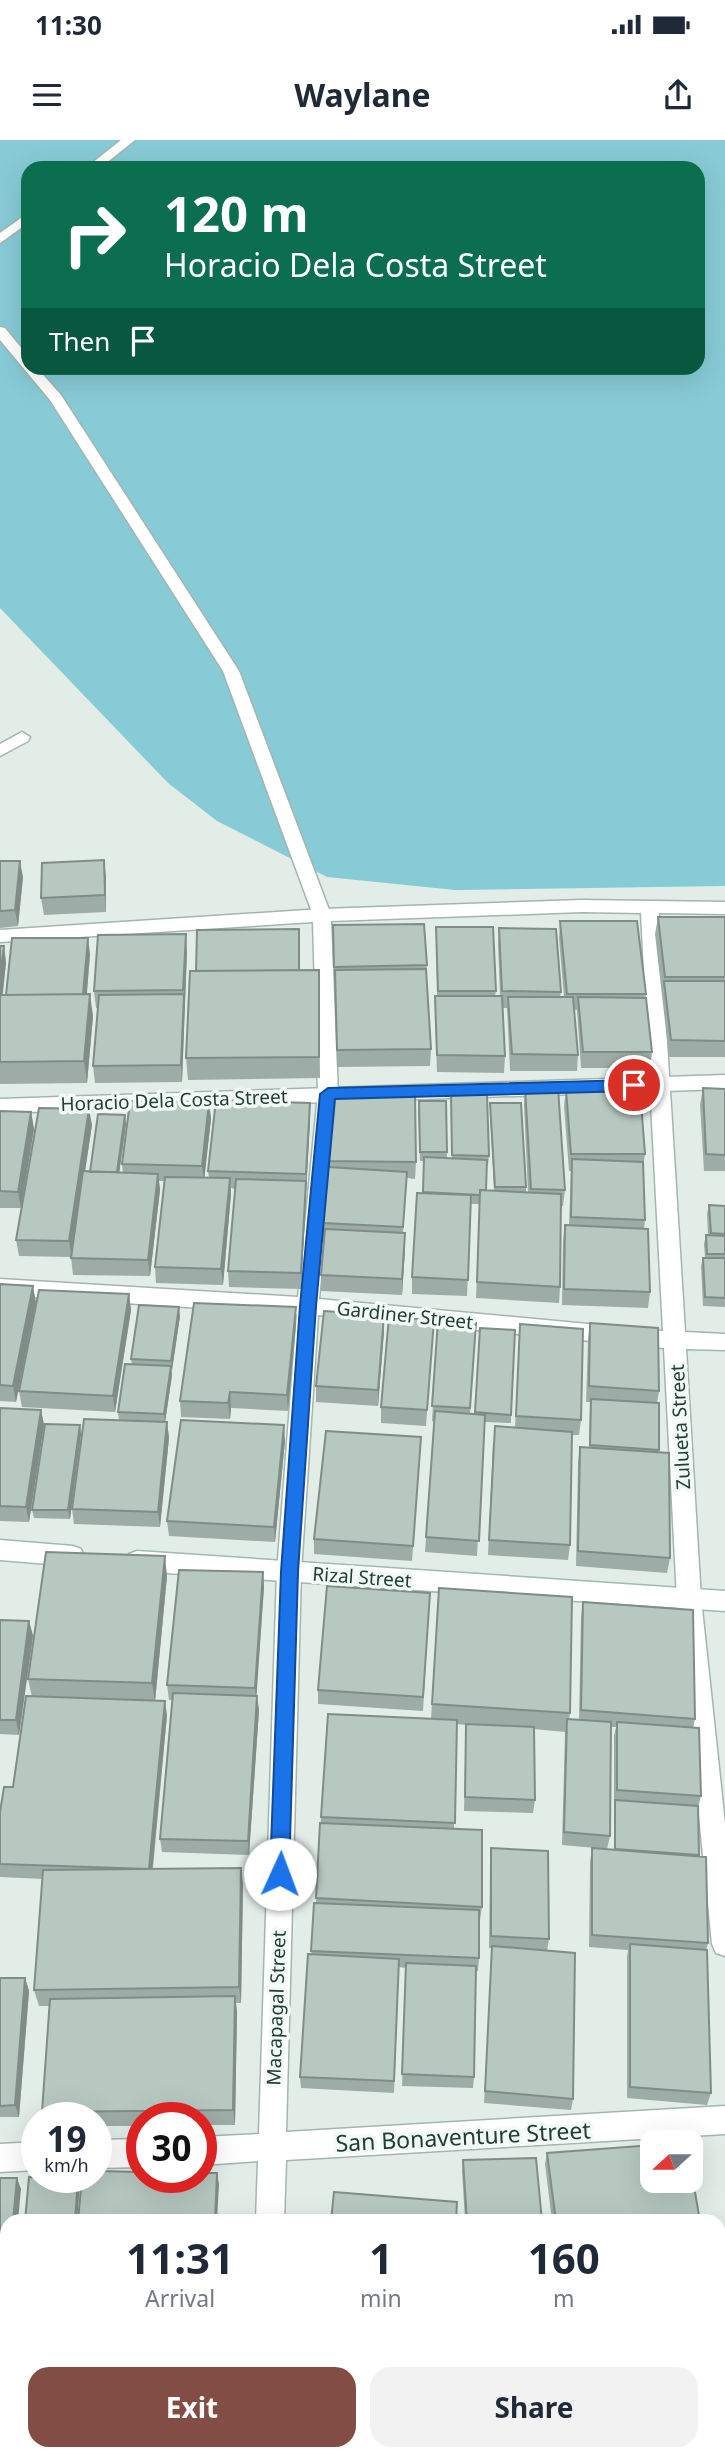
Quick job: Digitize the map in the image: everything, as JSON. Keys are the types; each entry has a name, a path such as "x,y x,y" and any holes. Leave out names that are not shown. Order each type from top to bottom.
{"street":[{"path":"101,161 129,140"},
{"path":"0,239 21,222"},
{"name":"Macapagal Street","path":"0,331 21,356"},
{"name":"Macapagal Street","path":"37,375 56,398 231,671 321,915 328,1094 308,1306 289,1572 270,2214"},
{"path":"0,751 22,737"},
{"path":"0,936 321,915 582,906 725,908"},
{"name":"Zulueta Street","path":"650,909 689,1598 725,1944"},
{"name":"Horacio Dela Costa Street","path":"0,1106 725,1082"},
{"name":"Gardiner Street","path":"0,1287 308,1306 630,1338 725,1342"},
{"name":"Rizal Street","path":"0,1550 725,1601"},
{"name":"San Bonaventure Street","path":"217,2150 725,2120"},
{"path":"0,2158 21,2157"}],"water":[{"path":"0,140 725,140 725,886 455,890 327,877 217,821 168,783 0,608"}],"building":[{"path":"104,860 105,895 41,898 42,863"},
{"path":"0,861 20,861 15,910 0,911"},
{"path":"658,917 725,917 725,977 665,977"},
{"path":"560,921 637,921 646,994 567,994"},
{"path":"424,924 427,965 334,967 333,925"},
{"path":"436,927 493,927 496,991 438,991"},
{"path":"499,928 556,929 561,992 502,991"},
{"path":"299,929 299,970 196,971 197,930"},
{"path":"186,934 183,990 94,991 98,935"},
{"path":"12,938 88,938 83,994 6,995"},
{"path":"0,946 4,946 0,976"},
{"path":"426,969 431,1049 337,1050 335,970"},
{"path":"319,970 319,1057 186,1058 190,971"},
{"path":"664,981 725,981 725,1041 671,1040"},
{"path":"90,994 84,1061 0,1062 0,995"},
{"path":"184,994 181,1065 93,1066 99,995"},
{"path":"435,996 502,996 505,1056 437,1055"},
{"path":"508,997 573,997 578,1055 512,1054"},
{"path":"578,997 646,998 652,1052 583,1052"},
{"path":"525,1088 558,1088 565,1190 531,1189"},
{"path":"703,1088 725,1089 725,1155 706,1154"},
{"path":"566,1090 640,1090 645,1154 571,1154"},
{"path":"328,1095 415,1096 416,1162 327,1161"},
{"path":"451,1095 487,1095 489,1156 452,1155"},
{"path":"216,1100 310,1103 306,1174 208,1171"},
{"path":"130,1101 209,1102 202,1166 122,1164"},
{"path":"419,1101 446,1101 447,1152 420,1152"},
{"path":"490,1103 521,1103 526,1187 495,1187"},
{"path":"39,1108 89,1109 69,1241 16,1240"},
{"path":"0,1111 31,1112 18,1192 0,1191"},
{"path":"98,1114 125,1115 117,1172 90,1172"},
{"path":"424,1157 487,1160 486,1190 480,1190 480,1195 423,1192"},
{"path":"572,1159 643,1162 645,1220 571,1217"},
{"path":"328,1167 407,1172 403,1227 323,1223"},
{"path":"83,1171 158,1174 148,1260 71,1258"},
{"path":"165,1177 230,1178 221,1269 155,1267"},
{"path":"236,1179 306,1181 301,1273 228,1271"},
{"path":"480,1190 561,1194 560,1287 477,1282"},
{"path":"417,1193 471,1195 468,1280 412,1277"},
{"path":"709,1205 725,1206 725,1234 711,1233"},
{"path":"565,1225 648,1229 650,1292 564,1289"},
{"path":"325,1229 405,1233 402,1279 321,1275"},
{"path":"706,1235 725,1236 725,1254 707,1254"},
{"path":"703,1258 725,1258 725,1298 705,1297"},
{"path":"0,1284 33,1286 13,1386 0,1385"},
{"path":"39,1290 129,1294 113,1396 19,1391"},
{"path":"194,1303 296,1307 287,1395 230,1392 228,1403 180,1401"},
{"path":"139,1305 179,1307 171,1361 131,1359"},
{"path":"324,1311 384,1315 378,1390 316,1386"},
{"path":"389,1317 434,1320 427,1410 381,1407"},
{"path":"438,1320 476,1323 470,1408 432,1406"},
{"path":"590,1323 658,1328 659,1391 589,1386"},
{"path":"520,1324 583,1329 581,1420 516,1416"},
{"path":"480,1328 515,1330 511,1415 475,1412"},
{"path":"125,1364 171,1366 164,1414 118,1412"},
{"path":"591,1399 659,1403 659,1450 590,1445"},
{"path":"0,1408 41,1410 26,1507 0,1506"},
{"path":"435,1411 485,1415 479,1541 426,1537"},
{"path":"84,1419 167,1422 158,1512 72,1509"},
{"path":"181,1420 284,1425 274,1527 167,1521"},
{"path":"45,1424 80,1425 68,1510 32,1510"},
{"path":"495,1426 572,1432 570,1545 489,1540"},
{"path":"326,1431 421,1437 413,1546 314,1539"},
{"path":"580,1447 669,1453 670,1558 578,1551"},
{"path":"46,1552 165,1556 152,1683 28,1679"},
{"path":"179,1570 263,1572 255,1688 167,1685"},
{"path":"327,1586 430,1593 423,1697 318,1690"},
{"path":"439,1588 572,1597 570,1713 432,1704"},
{"path":"583,1602 693,1610 695,1719 581,1710"},
{"path":"0,1620 29,1621 16,1720 0,1720"},
{"path":"173,1693 257,1696 248,1841 160,1839"},
{"path":"26,1696 165,1701 149,1869 0,1864 0,1812 4,1787 13,1787"},
{"path":"328,1714 457,1720 455,1823 321,1817"},
{"path":"567,1719 611,1722 610,1836 564,1832"},
{"path":"617,1722 699,1728 701,1796 617,1790"},
{"path":"466,1724 534,1727 535,1800 465,1797"},
{"path":"615,1800 698,1806 699,1855 615,1849"},
{"path":"320,1823 482,1830 482,1907 316,1898"},
{"path":"491,1848 548,1851 549,1939 491,1936"},
{"path":"592,1848 706,1857 708,1943 592,1935"},
{"path":"241,1868 239,1987 34,1990 43,1870"},
{"path":"314,1903 479,1910 479,1958 311,1951"},
{"path":"630,1944 707,1950 711,2093 630,2087"},
{"path":"492,1946 575,1953 573,2099 485,2091"},
{"path":"308,1954 399,1959 394,2081 300,2077"},
{"path":"406,1963 476,1966 474,2077 402,2074"},
{"path":"0,1978 25,1978 15,2105 0,2106"},
{"path":"235,1996 233,2110 217,2110 217,2102 126,2102 126,2111 112,2111 112,2102 43,2102 50,1999"},
{"path":"640,2146 640,2193 695,2193 699,2214 555,2214 547,2153"},
{"path":"536,2158 541,2214 467,2214 463,2160"},
{"path":"112,2171 126,2172 126,2193 216,2193 215,2214 79,2214 81,2193 112,2193"},
{"path":"0,2178 17,2178 14,2214 0,2214"},
{"path":"334,2192 457,2202 456,2214 332,2214"},
{"path":"28,2193 77,2193 75,2214 26,2214"}],"route":[{"path":"280,1874 289,1572 308,1306 328,1094 634,1085"}]}
